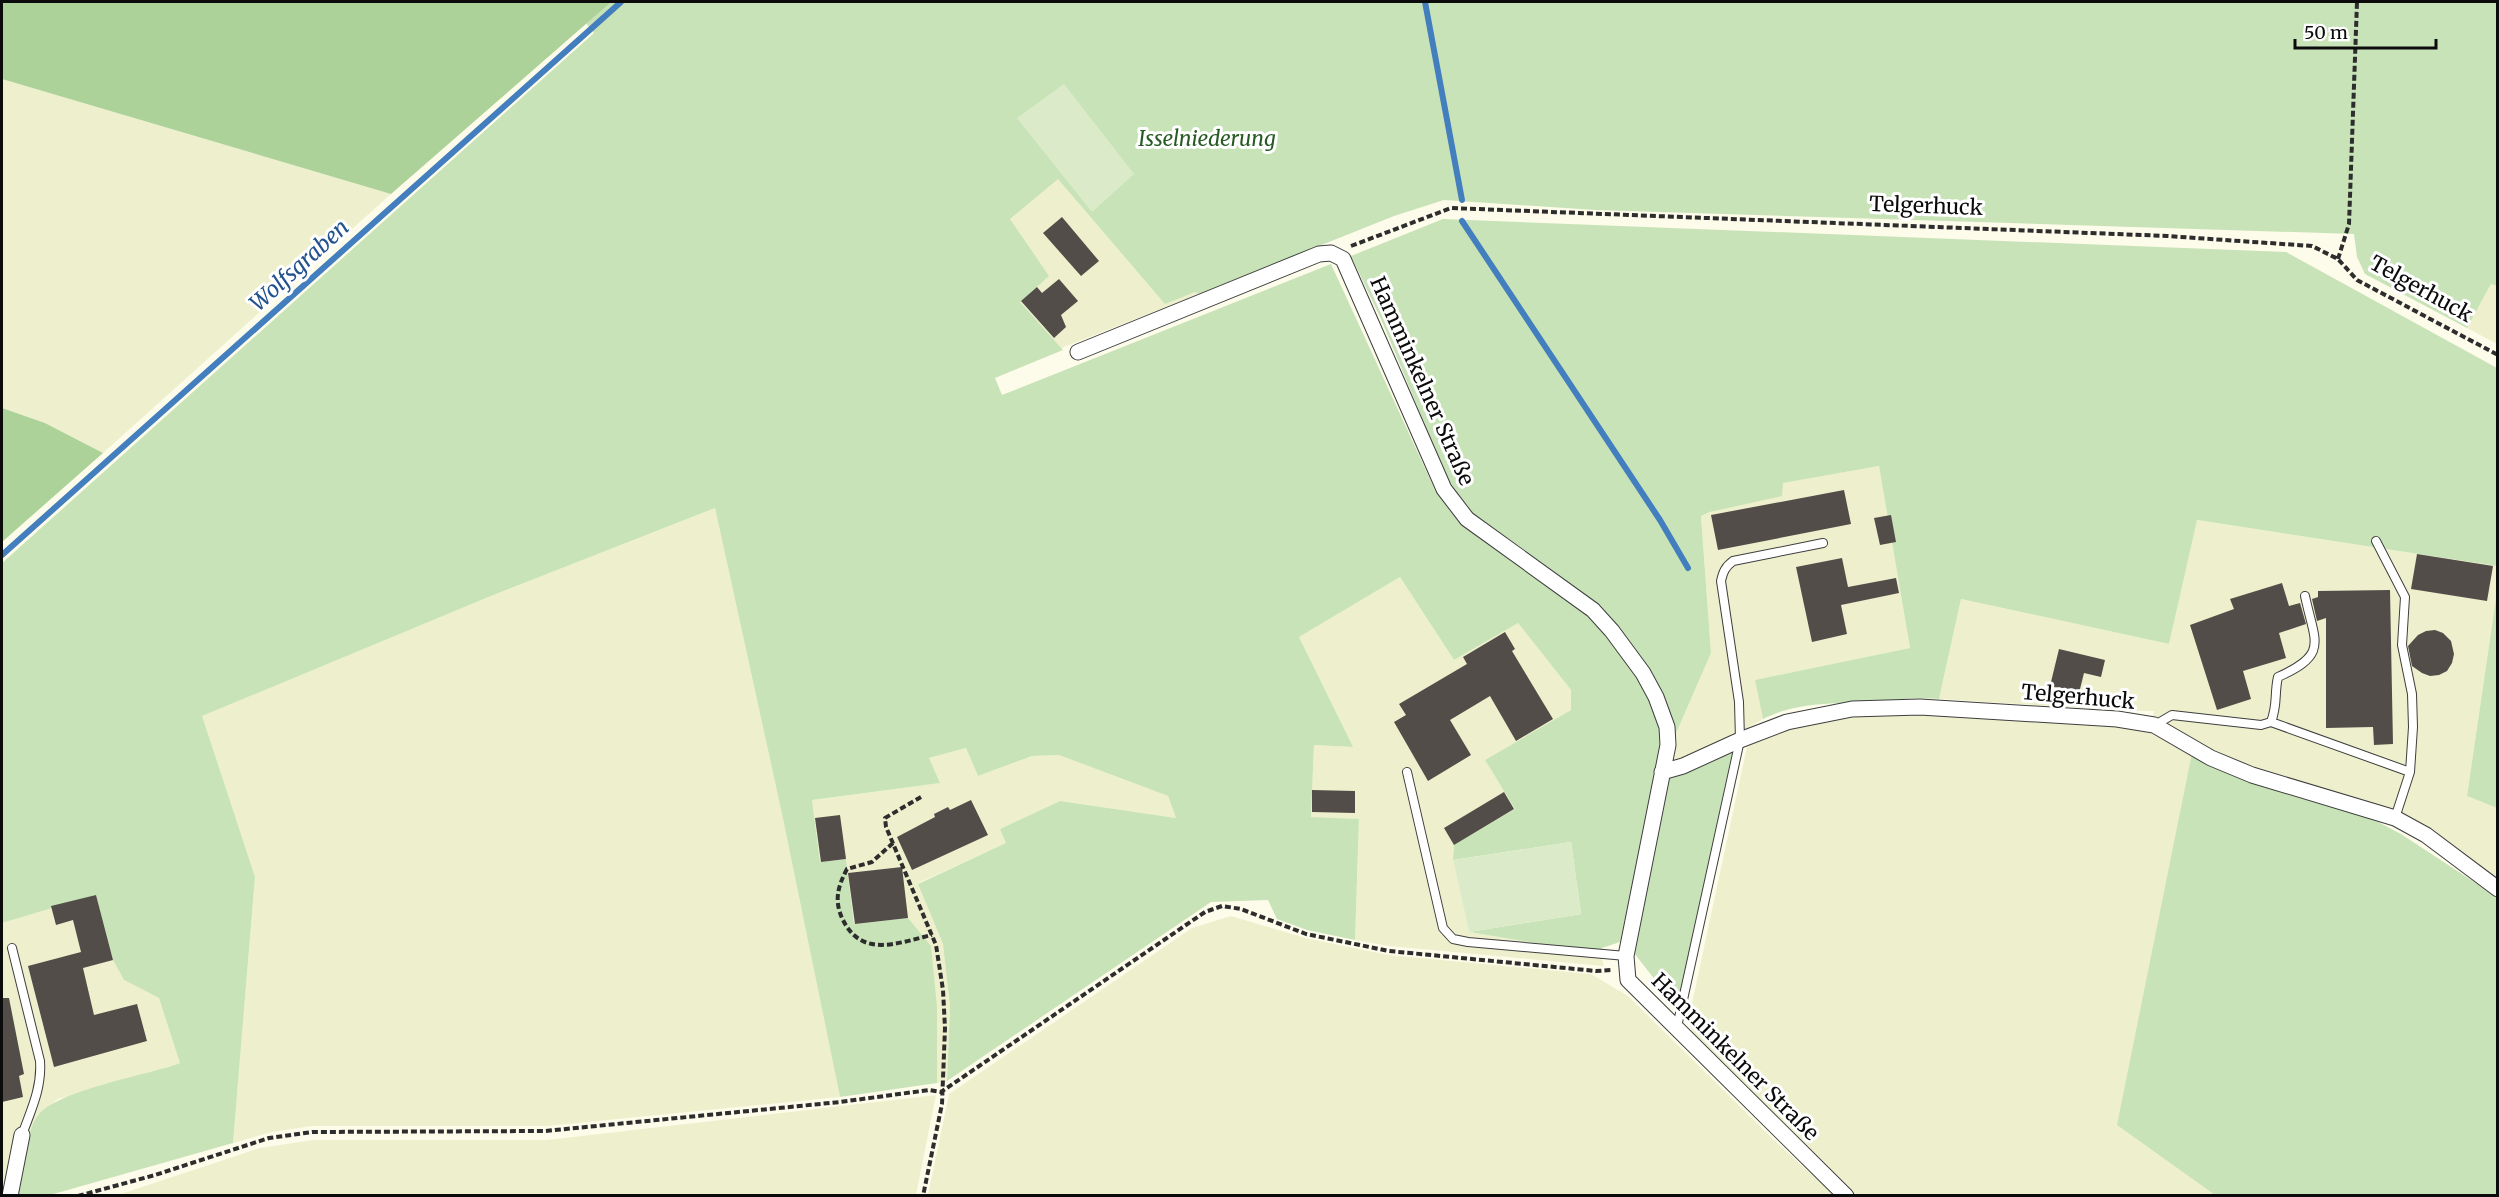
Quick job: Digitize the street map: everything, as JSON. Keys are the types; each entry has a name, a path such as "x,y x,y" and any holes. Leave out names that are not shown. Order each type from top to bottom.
{"street":[{"path":"1078,352 1319,254 1331,253"},
{"name":"Hamminkelner Straße","path":"1331,253 1343,259 1350,272 1444,489 1467,519 1593,610 1643,673 1659,705 1667,728 1668,745 1625,963 1628,980 1846,1196"},
{"name":"Telgerhuck","path":"1662,772 1683,766 1787,722 1852,709 1932,708 2117,719 2154,725 2211,758 2252,775 2395,818 2426,835 2498,889"},
{"path":"10,1196 22,1135"}],"lane":[{"path":"2376,541 2405,597 2402,645 2412,694 2413,727 2410,772 2395,818"},
{"path":"1677,1029 1740,740 1739,709 1721,581 1722,574 1726,566 1733,561 1823,543"},
{"path":"2271,722 2277,707 2278,677 2300,667 2312,655 2316,647 2305,596"},
{"path":"2154,725 2172,715 2261,725 2271,722 2410,772"},
{"path":"1407,772 1443,928 1453,939 1625,963"},
{"path":"12,948 40,1061 41,1075 37,1098 22,1135"}],"path":[{"path":"2338,259 2349,224 2357,2"},
{"name":"Telgerhuck","path":"1331,253 1450,208 2167,236 2312,246 2338,259 2357,279 2498,355"},
{"path":"921,797 885,818 893,843 936,945 943,990 945,1028 942,1104 923,1196"},
{"path":"893,843 872,862 846,869 837,892 840,913 856,940 872,945 900,943 932,935"},
{"path":"78,1196 155,1175 269,1138 312,1132 545,1131 840,1102 928,1090 941,1092 1205,912 1222,906 1241,909 1306,934 1389,951 1596,971 1625,963"}],"green space":[{"path":"2,2 611,2 391,194 2,79"},
{"name":"Isselniederung","path":"597,2 2497,2 2497,286 2491,284 2467,328 2365,274 2357,257 2354,234 1596,210 1444,200 1394,216 1199,294 1195,292 1165,304 1058,179 1010,219 1049,276 1020,302 1063,350 995,378 1002,395 1331,264 1435,490 1464,521 1589,613 1623,651 1650,699 1661,727 1663,743 1620,942 1602,948 1601,954 1469,932 1581,914 1571,842 1453,860 1454,845 1515,809 1485,760 1571,710 1571,690 1518,623 1454,660 1400,577 1299,637 1353,747 1314,745 1311,817 1359,819 1355,940 1307,930 1277,919 1268,900 1211,902 947,1081 950,1007 943,944 918,884 1006,843 1000,829 1060,801 1176,818 1168,796 1059,755 1032,756 978,776 966,748 929,758 940,783 812,800 820,862 846,859 854,924 908,918 931,946 937,1007 937,1083 840,1097 782,814 715,508 491,596 202,716 255,877 233,1143 50,1195 17,1195 34,1121 49,1106 64,1098 104,1084 180,1063 159,998 124,980 113,960 96,895 2,923 2,563 594,33 580,16"},
{"path":"2,79 391,194 103,453 45,423 2,408"},
{"path":"1064,84 1134,174 1092,212 1017,118"},
{"path":"1062,175 1179,283 1199,294 1059,349 1018,303 1009,218"},
{"path":"1443,219 2286,252 2497,368 2497,566 2197,520 2169,644 1961,599 1939,699 1916,698 1819,704 1790,709 1763,719 1755,680 1910,648 1879,466 1783,483 1782,496 1701,516 1711,653 1671,745 1631,649 1473,517 1446,476 1381,319 1351,256"},
{"path":"2491,284 2497,286 2497,344 2467,328"},
{"path":"2,408 45,423 103,453 2,542"},
{"path":"1879,466 1910,648 1756,680 1763,719 1733,737 1667,767 1671,745 1711,653 1701,516 1782,483"},
{"path":"715,508 782,814 840,1097 547,1126 312,1126 272,1132 233,1143 255,877 201,716 491,596"},
{"path":"2196,520 2497,566 2497,591 2467,796 2497,808 2497,879 2432,835 2258,772 2152,721 2154,711 1939,699 1961,599 2169,644"},
{"path":"1400,577 1454,660 1518,623 1571,690 1571,710 1485,760 1515,809 1454,846 1453,860 1469,932 1601,954 1604,966 1389,946 1355,940 1359,820 1311,818 1314,745 1352,747 1299,637"},
{"path":"2497,591 2497,808 2467,796"},
{"path":"1904,712 2140,728 2192,753 2216,1195 1856,1195 1694,1036 1688,1022 1748,742 1813,723 1854,716"},
{"path":"966,748 978,776 1032,756 1059,755 1168,796 1176,818 1060,801 1000,829 1007,843 918,883 943,944 950,1007 947,1081 937,1083 937,1007 908,918 854,924 846,859 820,862 812,800 939,783 929,758"},
{"path":"1733,749 1677,1008 1634,953 1667,773"},
{"path":"2192,753 2255,784 2378,822 2401,834 2497,897 2497,1195 2215,1195 2117,1125"},
{"path":"1571,842 1581,914 1469,932 1453,860"},
{"path":"96,895 113,960 124,980 159,998 181,1063 58,1099 37,1115 28,1140 17,1195 2,1195 2,923"},
{"path":"1231,916 1305,938 1388,955 1591,974 1628,996 1775,1141 1834,1195 928,1195 949,1094 1192,928"},
{"path":"936,1095 916,1195 118,1195 260,1148 313,1140 547,1140"}],"building":[{"path":"1062,217 1099,261 1081,276 1043,233"},
{"path":"1059,279 1078,301 1061,315 1066,327 1054,338 1021,301 1037,287 1042,293"},
{"path":"1844,490 1851,524 1718,550 1711,515"},
{"path":"1891,515 1896,542 1880,545 1874,518"},
{"path":"2417,554 2493,566 2487,601 2411,589"},
{"path":"1842,558 1848,587 1896,578 1899,593 1841,605 1847,634 1812,642 1796,567"},
{"path":"2282,583 2289,606 2300,603 2306,624 2279,633 2286,658 2243,671 2251,699 2217,710 2190,625 2234,609 2230,599"},
{"path":"2390,590 2393,744 2374,745 2373,727 2326,728 2326,618 2317,621 2312,599 2318,597 2318,591"},
{"path":"2435,630 2443,633 2451,641 2454,654 2447,671 2430,676 2412,666 2408,646 2418,635"},
{"path":"1505,632 1515,649 1512,651 1553,719 1516,741 1490,696 1450,720 1471,755 1428,781 1394,722 1406,715 1399,704 1467,664 1463,657"},
{"path":"2059,649 2105,660 2101,677 2084,673 2079,693 2050,686"},
{"path":"1312,790 1355,791 1355,813 1312,812"},
{"path":"1504,792 1514,809 1454,845 1444,828"},
{"path":"971,800 988,835 912,870 897,837 935,817 934,814 948,807 950,810"},
{"path":"840,815 846,859 821,862 815,818"},
{"path":"902,867 908,918 855,924 848,873"},
{"path":"96,895 113,960 83,968 94,1015 137,1004 147,1041 54,1067 28,966 81,952 73,920 56,925 51,906"},
{"path":"2,998 9,998 24,1074 19,1076 23,1097 2,1102"}],"waterway":[{"name":"Wolfsgraben","path":"2,555 621,2"},
{"path":"1425,2 1462,200"},
{"path":"1462,221 1660,520 1688,568"}]}
